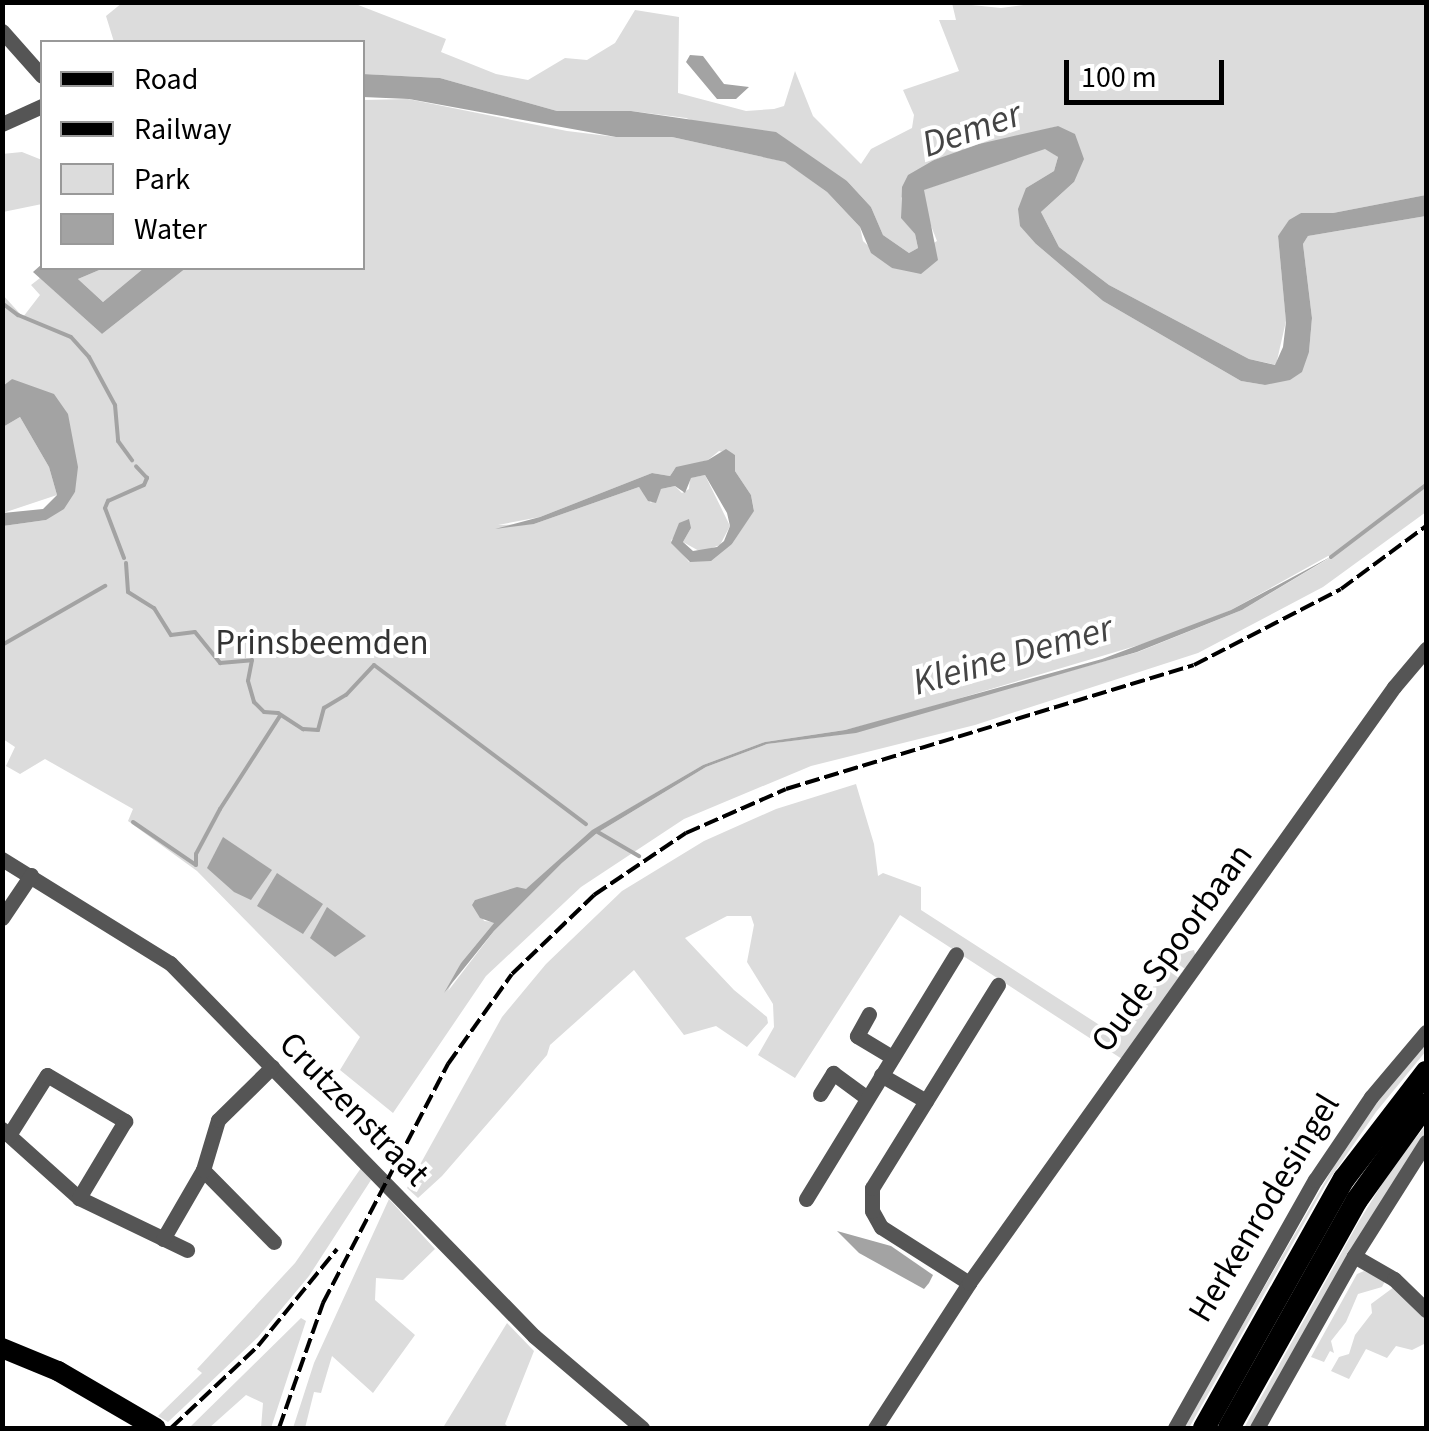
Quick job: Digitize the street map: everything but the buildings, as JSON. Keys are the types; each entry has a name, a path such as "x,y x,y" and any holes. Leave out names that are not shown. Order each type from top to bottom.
{"highway":[{"name":"Herkenrodesingel","path":"1204,1428 1344,1179 1426,1072"},
{"path":"1229,1428 1357,1200 1426,1104"}],"main road":[{"path":"2,1348 58,1372 156,1428"},
{"path":"2,1363 48,1382 134,1428"}],"street":[{"path":"2,30 40,74"},
{"path":"2,124 40,107"},
{"name":"Oude Spoorbaan","path":"875,1428 968,1283 1394,687 1426,650"},
{"name":"Crutzenstraat","path":"2,859 170,963 513,1315 642,1428"},
{"path":"2,918 31,875"},
{"path":"806,1199 956,954"},
{"path":"968,1283 882,1226 872,1211 872,1188 998,985"},
{"path":"869,1014 857,1036 892,1057"},
{"name":"Herkenrodesingel","path":"1175,1428 1315,1180 1371,1097 1426,1032"},
{"path":"162,1239 203,1170 218,1120 272,1068"},
{"path":"820,1094 833,1073 868,1098"},
{"path":"79,1198 125,1121 47,1075 6,1132 79,1198 187,1250"},
{"path":"881,1075 926,1102"},
{"path":"1257,1428 1354,1256 1426,1142"},
{"path":"203,1170 274,1242"},
{"path":"1354,1256 1394,1279 1426,1310"}],"green space":[{"path":"1046,2 1426,3 1426,195 1333,213 1301,213 1278,236 1286,321 1276,365 1249,359 1109,285 1059,247 1041,212 1074,182 1058,126 934,160 901,198 901,217 915,234 918,248 909,253 883,235 871,207 847,181 686,118 631,111 557,111 440,78 365,74 365,40 113,40 106,16 122,3 353,3 446,39 441,52 496,74 528,80 565,58 587,60 615,43 635,10 679,17 678,93 746,111 774,109 784,106 795,71 813,116 861,164 871,149 912,128 914,115 903,90 959,71 939,20 956,20 952,3 1001,8"},
{"name":"Prinsbeemden","path":"408,99 616,137 672,137 786,162 827,192 860,227 863,241 892,268 937,241 926,213 923,190 1045,148 1058,157 1054,171 1026,188 1036,244 1103,301 1241,381 1265,385 1309,352 1312,318 1303,244 1308,236 1426,216 1426,512 1323,587 1198,653 975,725 811,766 684,819 581,887 486,976 393,1113 340,1070 360,1037 197,871 128,821 133,809 45,759 20,774 6,766 15,747 3,739 3,526 46,520 75,492 12,379 3,387 2,294 23,317 40,295 31,285 40,278 102,334 183,270 365,270 365,100","holes":["719,451 735,455 735,471 751,495 754,510 732,544 689,562 671,540 691,528 683,542 701,552 720,545 730,526 705,475 690,478 689,489 682,493 675,486 661,489 651,503 639,487 534,524 498,525 540,517 652,473 670,476 674,470 708,460","1333,556 1242,610 1138,652 837,735 767,744 706,767 597,833 562,863 494,931 448,991 461,963 495,922 484,921 475,900 526,890 593,830 703,765 765,742 845,730 900,716 1166,637 1231,610"]},
{"path":"22,152 40,159 40,204 3,212 2,154"},
{"path":"99,270 142,270 103,302 78,279"},
{"path":"20,417 49,467 57,495 3,513 3,427"},
{"path":"856,784 874,844 878,876 883,873 921,887 921,910 1115,1035 1180,953 1194,950 1196,958 1122,1059 900,915 795,1078 758,1055 774,1027 773,1004 747,962 754,925 751,916 727,916 685,938 734,990 767,1017 768,1023 747,1047 716,1026 684,1035 634,970 550,1045 547,1055 442,1176 418,1198 407,1188 502,1017 546,964 622,891 704,841 776,809"},
{"path":"1426,1043 1426,1051 1376,1112 1325,1186 1189,1428 1183,1428 1360,1121"},
{"path":"1426,1125 1426,1135 1251,1428 1244,1428 1358,1223 1393,1166"},
{"path":"361,1168 371,1180 309,1276 258,1337 168,1422 158,1416 202,1373 197,1369 295,1263"},
{"path":"389,1199 435,1249 403,1280 376,1278 375,1300 415,1335 373,1393 332,1356 321,1393 314,1392 305,1428 293,1428 314,1363"},
{"path":"1364,1271 1385,1281 1382,1287 1358,1294 1346,1322 1331,1341 1334,1353 1330,1351 1324,1362 1311,1357 1357,1274"},
{"path":"1394,1287 1426,1319 1426,1343 1412,1350 1396,1346 1387,1358 1366,1349 1349,1379 1331,1371 1339,1357 1349,1354 1355,1335 1372,1313 1371,1304"},
{"path":"301,1318 306,1321 271,1428 261,1428 263,1403 246,1395 209,1428 189,1428"},
{"path":"507,1323 534,1351 505,1424 509,1428 444,1426"}],"water":[{"path":"690,55 703,56 724,84 749,87 736,99 717,99 686,62"},
{"path":"365,74 440,78 557,111 631,111 776,132 847,181 871,207 883,235 909,253 918,248 915,234 901,218 902,187 908,175 934,160 979,144 1058,126 1075,134 1084,159 1074,182 1041,212 1059,247 1109,285 1249,359 1275,365 1283,347 1286,322 1278,236 1289,220 1301,213 1333,213 1426,195 1426,216 1308,236 1303,244 1312,318 1309,352 1302,372 1290,380 1265,385 1241,381 1103,301 1036,244 1020,226 1018,209 1026,188 1054,171 1058,157 1045,149 924,190 938,260 921,274 892,268 871,253 860,227 827,192 785,162 672,137 616,137 409,99 365,97"},
{"path":"40,266 40,270 99,270 78,279 103,302 142,270 183,270 102,334 33,272"},
{"path":"12,379 54,394 68,414 78,467 75,492 64,509 46,520 3,526 3,513 43,509 57,495 49,467 20,417 3,427 3,386"},
{"path":"726,449 735,455 735,471 751,495 754,511 732,544 711,561 690,562 671,543 679,523 689,519 691,528 683,542 693,551 717,547 724,541 730,526 727,513 705,475 691,478 685,493 675,486 661,489 656,503 648,501 639,487 534,524 495,529 540,517 652,473 670,476 676,467 708,460"},
{"path":"1334,555 1242,610 1137,652 856,733 767,744 706,767 597,833 562,863 494,931 444,993 461,963 494,923 480,918 472,905 475,900 517,887 526,889 592,830 703,765 765,742 845,730 1102,659 1231,610"},
{"path":"223,837 272,870 251,900 234,892 207,868"},
{"path":"277,873 323,904 303,934 257,906"},
{"path":"327,907 366,936 335,957 310,938"},
{"path":"837,1231 891,1246 933,1275 929,1283 924,1289 859,1253"}],"waterway":[{"name":"Kleine Demer","path":"2,303 18,315 71,337 89,357 115,405 118,441 132,460"},
{"name":"Kleine Demer","path":"124,558 105,508 108,501 144,485 147,478 136,466"},
{"name":"Kleine Demer","path":"1331,557 1426,485"},
{"name":"Kleine Demer","path":"126,563 128,592 154,608 171,635 195,632 220,663 252,660 248,681 254,702 264,712 278,713 303,729 318,730 324,708 346,695 374,665 586,824"},
{"path":"2,645 105,586"},
{"path":"133,822 196,865 196,854 220,809 280,716"},
{"path":"596,831 639,856"}],"railway":[{"path":"279,1428 323,1303 448,1064 512,974 594,895 686,833 786,789 1194,665 1341,589 1426,526"},
{"path":"171,1428 258,1346 337,1249"}],"water label":[{"name":"Demer","path":"972,130"}]}
